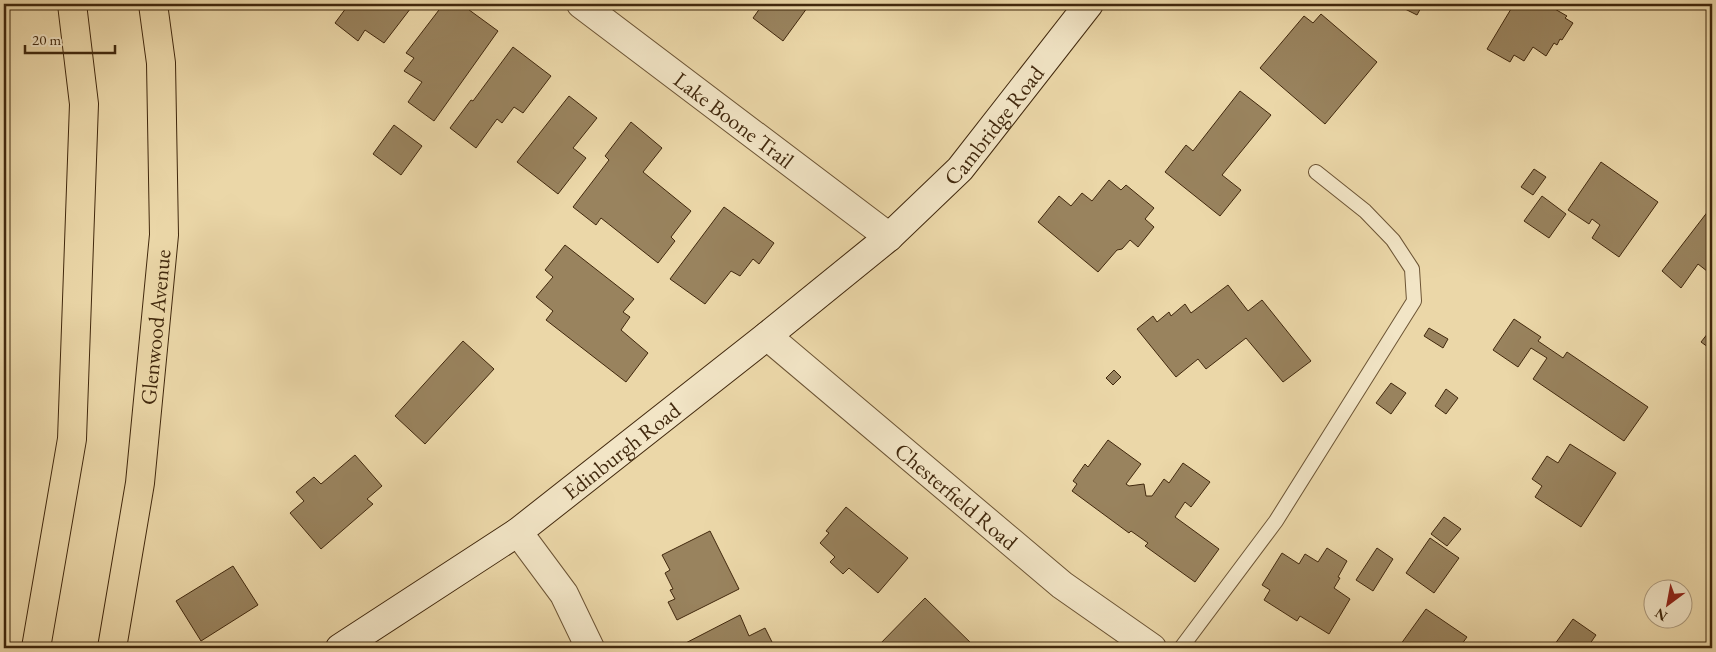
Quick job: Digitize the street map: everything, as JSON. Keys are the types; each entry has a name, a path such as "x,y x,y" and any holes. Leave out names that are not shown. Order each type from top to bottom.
{"main road":[{"path":"36,648 72,439 84,104 72,4"},
{"name":"Glenwood Avenue","path":"112,648 140,482 164,235 161,64 153,4"}],"street":[{"name":"Lake Boone Trail","path":"581,4 889,237"},
{"name":"Cambridge Road","path":"889,237 960,169 1089,4"},
{"name":"Edinburgh Road","path":"340,648 518,532 767,336 889,237"},
{"name":"Chesterfield Road","path":"767,336 1062,585 1152,648"},
{"path":"518,532 564,594 590,648"}],"lane":[{"path":"1181,648 1276,521 1414,301 1412,268 1393,240 1365,211 1316,172"}],"building":[{"path":"349,4 414,4 384,43 365,30 358,41 335,23"},
{"path":"450,4 461,4 498,31 434,121 408,102 422,82 404,71 414,58 406,53 442,6 447,9"},
{"path":"763,4 810,4 783,41 753,18"},
{"path":"1395,4 1423,4 1417,15"},
{"path":"1514,4 1546,4 1567,16 1565,18 1573,23 1562,40 1560,39 1557,45 1554,43 1546,56 1533,47 1524,61 1514,55 1510,62 1487,49"},
{"path":"1321,14 1377,62 1325,124 1260,68 1304,16 1313,23"},
{"path":"513,47 551,76 523,113 514,107 502,123 497,119 476,148 450,128 471,100 473,101"},
{"path":"1240,91 1271,115 1222,175 1241,190 1220,216 1165,172 1186,145 1193,151"},
{"path":"569,96 597,118 573,148 586,158 558,194 517,162"},
{"path":"631,122 662,148 643,172 691,211 671,237 675,241 658,263 601,218 596,225 573,207 609,160 605,156"},
{"path":"394,125 422,146 401,175 373,154"},
{"path":"1601,162 1658,202 1619,257 1592,238 1600,225 1592,219 1589,224 1568,210"},
{"path":"1534,169 1546,177 1533,195 1521,187"},
{"path":"1109,180 1121,190 1126,185 1154,208 1145,219 1154,227 1138,247 1130,240 1122,249 1117,250 1098,272 1038,222 1059,196 1071,206 1082,193 1092,201"},
{"path":"1542,196 1566,214 1549,238 1524,221"},
{"path":"1712,206 1712,275 1698,264 1681,288 1662,271"},
{"path":"724,207 774,243 759,264 753,259 740,276 731,271 705,304 670,279"},
{"path":"565,245 634,299 623,312 630,317 621,330 648,353 626,382 546,320 553,311 536,297 553,277 545,270"},
{"path":"1228,285 1248,311 1262,300 1311,361 1283,382 1246,338 1206,369 1198,359 1176,377 1137,329 1153,316 1157,322 1169,312 1171,316 1185,304 1191,313"},
{"path":"1514,319 1541,337 1538,341 1563,358 1567,352 1648,407 1624,441 1533,379 1547,358 1531,348 1518,367 1493,350"},
{"path":"1429,328 1448,339 1443,348 1424,336"},
{"path":"1712,328 1712,350 1701,342"},
{"path":"463,341 494,369 425,444 395,416"},
{"path":"1114,370 1121,377 1113,385 1106,378"},
{"path":"1391,383 1406,393 1391,414 1376,403"},
{"path":"1446,389 1458,398 1446,414 1435,406"},
{"path":"1108,440 1141,464 1126,484 1129,486 1144,484 1146,496 1152,496 1164,479 1169,483 1183,463 1210,482 1191,507 1185,502 1175,517 1219,549 1195,582 1145,546 1148,543 1131,531 1129,533 1072,491 1077,484 1073,481 1085,464 1088,467"},
{"path":"1570,444 1616,473 1581,527 1535,497 1542,486 1532,479 1547,456 1558,463"},
{"path":"355,455 382,486 367,499 373,504 321,549 290,513 304,501 296,492 314,477 321,484"},
{"path":"846,507 908,558 878,593 849,568 843,574 830,562 835,557 820,543 829,533 826,531"},
{"path":"1444,517 1461,529 1447,546 1431,534"},
{"path":"710,531 739,589 677,620 668,602 675,599 670,590 673,589 665,573 670,570 662,555"},
{"path":"1430,538 1459,558 1434,593 1406,573"},
{"path":"1327,548 1347,561 1334,588 1350,599 1329,634 1300,616 1297,621 1264,600 1270,590 1262,585 1282,553 1299,564 1305,554 1318,562"},
{"path":"1377,548 1393,559 1373,591 1356,580"},
{"path":"233,566 258,605 201,641 176,601"},
{"path":"925,598 976,648 876,648"},
{"path":"1426,609 1467,637 1459,648 1398,648"},
{"path":"740,615 749,636 765,628 775,648 676,648"},
{"path":"1573,619 1596,635 1587,648 1552,648"}]}
